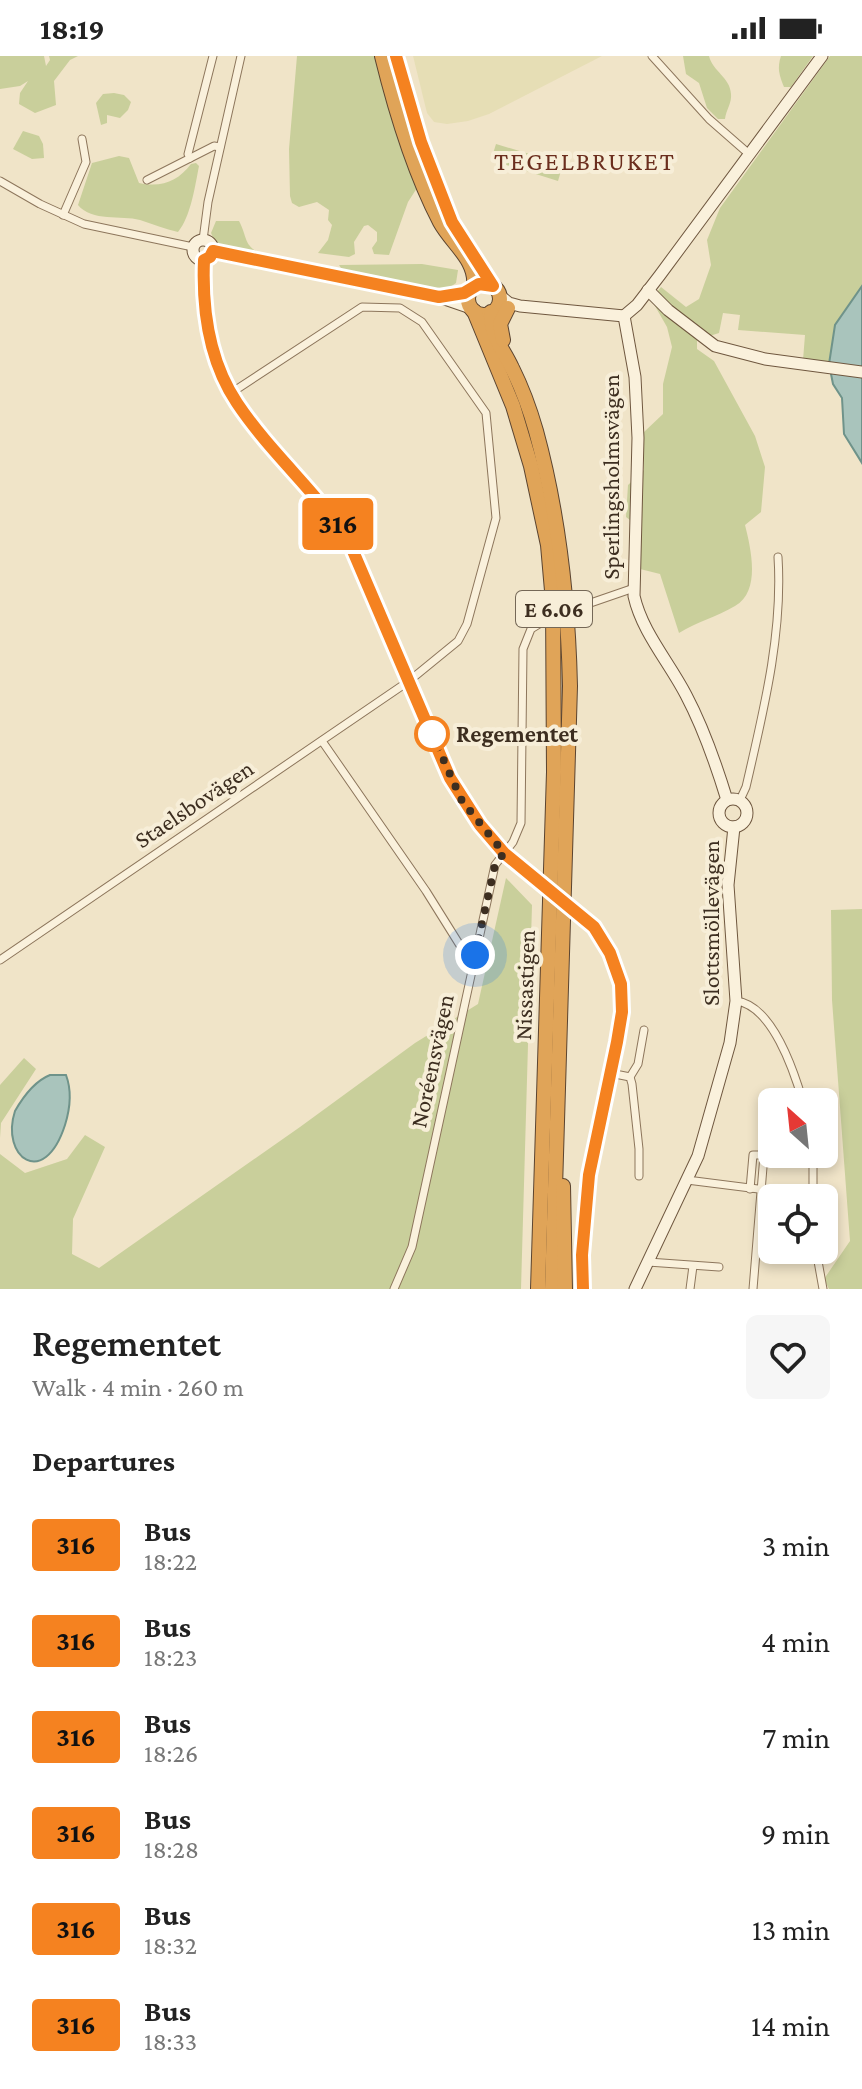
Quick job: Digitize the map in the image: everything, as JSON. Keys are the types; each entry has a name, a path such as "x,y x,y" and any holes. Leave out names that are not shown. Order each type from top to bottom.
{"highway":[{"name":"E 6.06","path":"382,56 422,182 445,231 473,268 473,287 468,298 472,309"},
{"path":"396,56 421,142 452,222 496,290 498,306 503,309"},
{"path":"473,287 484,283 496,290"},
{"path":"472,309 481,314 503,309"},
{"name":"Nissastigen","path":"472,309 504,381 531,466 548,545 553,602 554,772 538,1289"},
{"name":"Nissastigen","path":"503,309 493,335 510,363 535,428 563,557 569,627 570,686 557,1094"},
{"name":"E 6.06","path":"552,1289 557,1094"},
{"name":"E 6.06","path":"557,1094 562,1150 565,1289"}],"street":[{"path":"190,158 188,154 213,56"},
{"path":"241,56 195,255 439,297 472,309"},
{"path":"652,56 709,119 749,154"},
{"path":"503,309 624,316 630,312 822,56"},
{"path":"63,215 86,162 82,139"},
{"path":"147,180 214,146 220,147"},
{"path":"1,184 63,215 111,232 211,244 205,304 216,359 231,393 347,537 462,801 504,853 582,917 604,942 617,968 622,1012 589,1175 582,1255 583,1289"},
{"path":"439,297 456,295 473,287"},
{"path":"496,290 509,303 503,309"},
{"path":"648,290 668,310 715,346 765,359 862,372"},
{"name":"Staelsbovägen","path":"0,960 409,681 458,641 467,624 496,518 486,413 422,322 400,308 362,307 231,393"},
{"name":"Sperlingsholmsvägen","path":"624,316 635,377 638,438 634,588 640,616 687,697 709,745 727,800"},
{"path":"740,800 746,787 768,685 780,588 778,557"},
{"path":"576,608 634,588"},
{"name":"Noréensvägen","path":"394,1289 412,1247 495,865 518,833 522,814 523,649 531,629 549,618"},
{"path":"322,741 466,955 474,959"},
{"path":"727,800 740,800 746,807 747,816 741,825 734,827 724,824 719,815 721,805 727,800"},
{"name":"Slottsmöllevägen","path":"635,1289 698,1156 726,1057 736,1001 728,885 734,827"},
{"path":"736,1001 752,1005 772,1030 798,1088"},
{"path":"639,1176 637,1126 630,1077 638,1064 644,1030"},
{"path":"610,1073 630,1077"},
{"path":"750,1189 753,1155 764,1155 762,1184"},
{"path":"687,1180 758,1190"},
{"path":"753,1289 758,1227"},
{"path":"648,1262 719,1267"},
{"path":"819,1264 823,1289"},
{"path":"690,1289 693,1266"}],"shaded area":[{"path":"413,56 602,56 489,114 447,124 434,122 427,113"}],"green space":[{"path":"0,56 44,56 46,66 49,56 78,56 70,60 54,81 56,105 35,113 19,104 20,93 28,81 20,86 0,89"},
{"path":"297,56 376,56 395,126 417,188 408,202 389,255 374,254 372,248 377,241 377,232 368,225 364,226 354,242 355,254 349,257 318,253 328,240 332,225 328,220 329,210 317,202 299,207 292,203 289,149"},
{"path":"683,56 709,56 728,83 731,97 725,119 718,119 707,108 699,83 686,74"},
{"path":"781,56 813,56 791,87 784,87 781,79"},
{"path":"830,56 862,56 862,286 835,325 829,364 803,360 805,335 738,330 740,315 723,313 719,333 697,340 697,349 714,361 755,436 765,467 761,512 745,525 752,569 748,590 735,606 679,633 660,574 640,569 640,528 626,517 628,485 644,470 644,432 663,414 663,384 672,347 667,327 651,299 661,287 686,307 699,299 711,265 707,240 720,208"},
{"path":"103,94 124,95 131,102 128,110 120,118 107,115 107,123 101,125 96,103"},
{"path":"23,131 39,136 44,158 32,159 13,149"},
{"path":"496,144 563,164 558,181 491,160"},
{"path":"119,156 129,158 139,183 155,185 181,175 191,164 199,166 189,209 178,232 140,220 91,214 78,205 92,163"},
{"path":"216,221 239,221 250,246 266,256 233,251 216,244 211,233"},
{"path":"422,264 458,270 456,283 446,290 436,290 343,271 339,265"},
{"path":"506,878 532,905 521,1289 0,1289 0,1154 25,1173 67,1159 85,1135 105,1147 73,1219 72,1254 99,1268 415,1043 478,1004"},
{"path":"862,909 862,1289 829,1289 824,1279 834,1264 838,1264 838,1259 850,1241 832,1000 831,910"},
{"path":"24,1058 36,1069 1,1123 0,1138 0,1085"}],"water":[{"path":"862,286 862,463 844,434 842,398 833,384 829,364 835,325"},
{"path":"50,1075 66,1075 70,1094 67,1119 56,1145 46,1157 36,1161 26,1160 14,1142 12,1127 15,1111 30,1090"}],"bus line":[{"name":"316","path":"396,56 421,142 452,222 493,286 479,284 464,293 439,297 213,251 204,260 207,324 216,359 237,403 347,537 462,801 504,853 594,927 617,968 623,998 622,1012 589,1175 582,1255 583,1289"}],"place":[{"name":"Regementet","path":"432,734"}],"district":[{"name":"TEGELBRUKET","path":"585,161"}],"route":[{"path":"432,734 462,801 504,853 495,865 475,955"}]}
